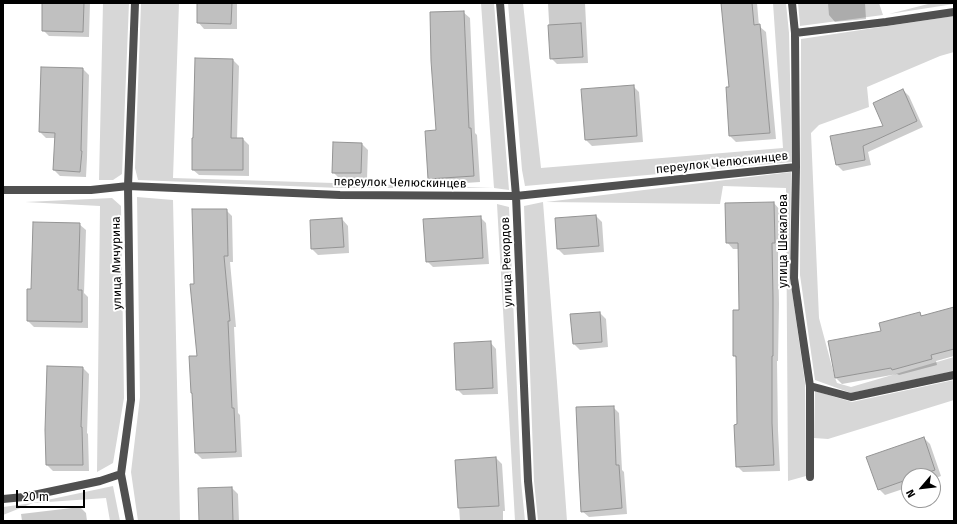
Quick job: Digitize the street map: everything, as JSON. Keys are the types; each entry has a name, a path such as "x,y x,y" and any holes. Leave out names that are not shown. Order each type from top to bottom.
{"street":[{"name":"улица Мичурина","path":"130,521 121,474 131,400 128,186 135,3"},
{"name":"улица Рекордов","path":"500,3 516,196 528,481 532,521"},
{"name":"улица Шекалова","path":"792,3 795,32 796,167 794,278 810,386 810,477"},
{"path":"795,32 886,22 954,12"},
{"name":"переулок Челюскинцев","path":"3,190 91,190 128,186 340,195 516,196 796,167"},
{"path":"810,386 851,397 954,375"},
{"path":"3,500 100,481 121,474"}],"shaded area":[{"path":"103,3 129,3 122,174 113,180 99,180"},
{"path":"141,3 179,3 173,178 494,188 340,188 138,180 135,168"},
{"path":"481,3 494,3 509,190 494,188"},
{"path":"508,3 523,3 541,168 783,148 773,3 786,3 789,33 792,162 525,186 522,170"},
{"path":"798,3 879,3 883,15 800,26"},
{"path":"932,3 954,4 889,14"},
{"path":"954,16 954,52 940,56 867,87 869,107 819,125 811,133 819,318 837,383 851,387 954,357 954,371 851,393 815,380 800,275 801,39"},
{"path":"791,172 790,277 805,383 806,476 788,481 786,188 723,186 720,204 546,202"},
{"path":"137,197 173,200 180,521 138,521 131,472 140,397"},
{"path":"112,198 121,206 124,398 113,463 97,472 100,206 25,202"},
{"path":"543,202 567,521 538,521 534,481 524,206"},
{"path":"497,204 509,207 521,481 525,521 515,521"},
{"path":"954,380 954,400 828,439 814,438 815,391 852,402"},
{"path":"113,486 120,521 110,521 106,498 33,503"},
{"path":"33,503 3,515 3,507"}],"building":[{"path":"42,3 84,3 83,32 42,31"},
{"path":"197,3 232,3 231,24 197,23"},
{"path":"721,3 752,3 754,25 760,24 770,133 729,136 726,87 729,87"},
{"path":"464,11 469,128 471,128 474,176 428,179 425,131 436,130 431,61 430,12"},
{"path":"581,23 583,57 550,59 548,25"},
{"path":"195,58 233,59 231,138 243,138 243,170 192,170"},
{"path":"41,67 83,68 82,151 80,172 53,170 55,133 39,132"},
{"path":"634,85 637,136 585,140 581,89"},
{"path":"903,89 917,121 863,146 865,160 836,165 830,136 883,126 873,103"},
{"path":"333,142 362,143 361,173 332,173"},
{"path":"774,202 775,243 772,243 772,423 774,465 736,467 734,425 737,424 736,356 733,356 733,310 739,310 738,243 726,243 725,203"},
{"path":"192,209 227,209 228,256 224,256 230,321 228,321 232,408 234,408 236,452 195,453 189,356 197,356 190,284 194,284"},
{"path":"596,215 599,246 557,249 555,218"},
{"path":"481,216 483,258 426,262 423,219"},
{"path":"342,218 344,247 311,249 310,220"},
{"path":"33,222 80,223 78,290 82,290 82,322 27,321 27,289 31,289"},
{"path":"954,307 954,349 931,355 932,359 892,370 891,368 835,378 828,341 881,331 879,323 920,312 921,316"},
{"path":"600,312 602,342 573,344 570,314"},
{"path":"491,341 493,388 456,390 454,343"},
{"path":"47,366 83,367 81,427 83,465 46,465 45,430"},
{"path":"614,406 616,465 619,465 622,508 581,512 576,407"},
{"path":"924,437 934,468 901,468 901,482 878,490 866,457"},
{"path":"496,457 499,506 458,508 455,460"},
{"path":"232,487 233,521 199,521 198,488"}]}
